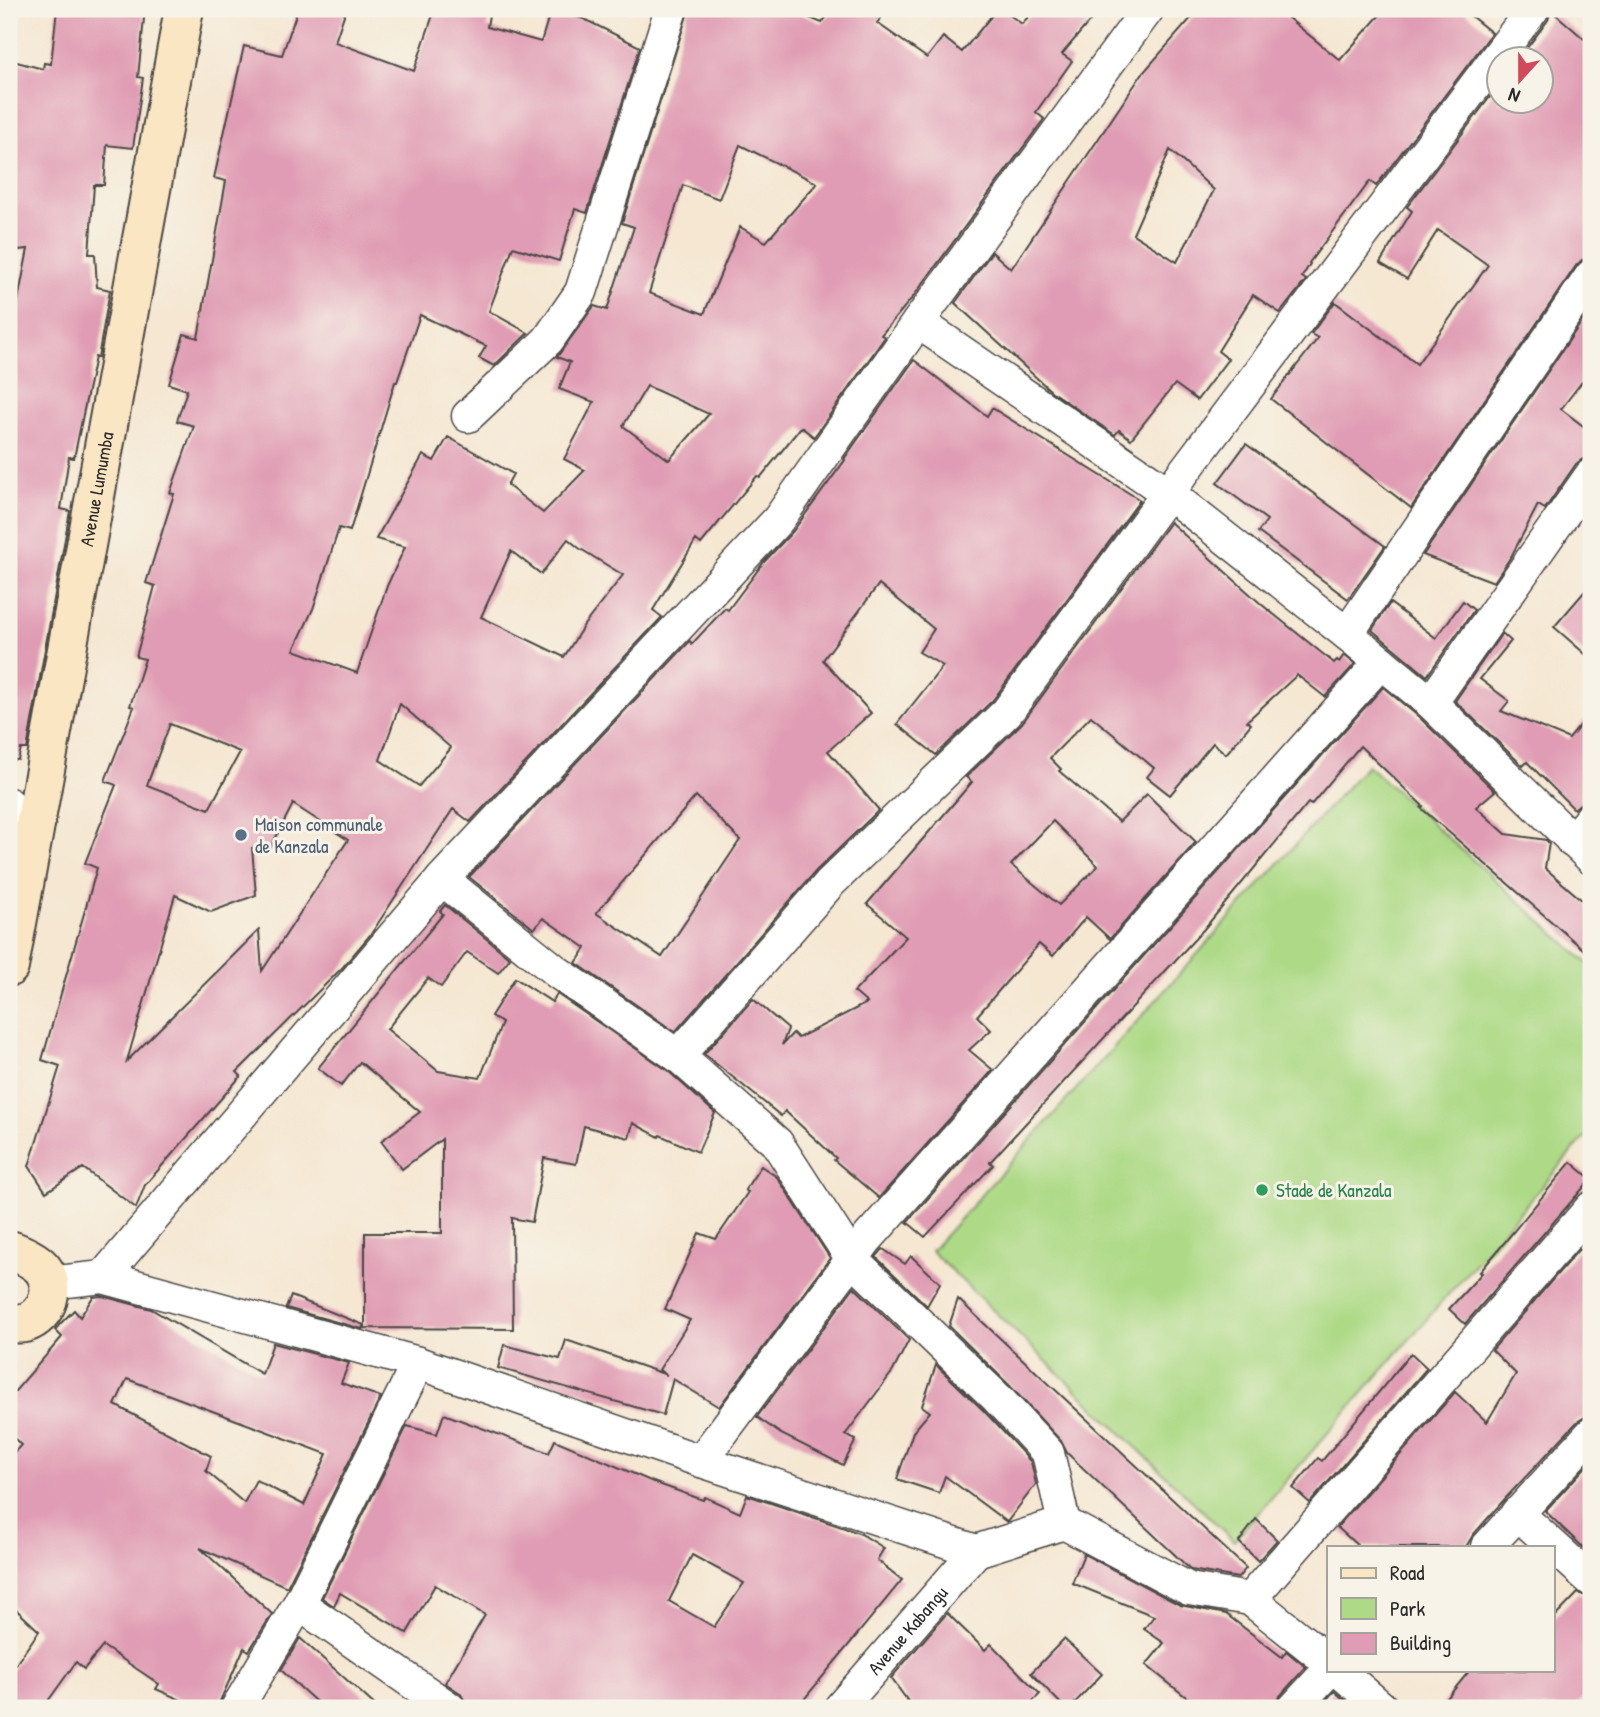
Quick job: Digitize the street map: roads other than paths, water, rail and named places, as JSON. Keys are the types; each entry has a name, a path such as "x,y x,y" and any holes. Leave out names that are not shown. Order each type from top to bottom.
{"main road":[{"name":"Avenue Lumumba","path":"9,967 20,841 184,9"},
{"path":"9,1323 26,1323 40,1314 49,1299 50,1283 42,1268 10,1249"}],"street":[{"path":"468,416 548,340 580,292 671,9"},
{"path":"103,1277 442,879 778,520 918,322 1148,9"},
{"path":"677,1056 830,883 1007,712 1168,493 1533,9"},
{"path":"1347,634 1591,276"},
{"path":"918,322 1168,493 1431,703 1585,839"},
{"path":"1431,703 1591,475"},
{"path":"701,1461 852,1259 886,1219 1381,662"},
{"path":"9,804 20,841"},
{"path":"442,879 557,972 677,1056 777,1143 852,1259 998,1398 1048,1453 1063,1523"},
{"path":"1250,1598 1591,1208"},
{"path":"50,1283 103,1277 418,1363 701,1461 976,1551 1063,1523 1189,1588 1250,1598 1327,1660"},
{"path":"237,1708 299,1604 418,1363"},
{"path":"1488,1546 1591,1434"},
{"path":"1517,1513 1553,1546"},
{"path":"1554,1546 1591,1580"},
{"name":"Avenue Kabangu","path":"839,1708 976,1551"},
{"path":"299,1604 449,1708"},
{"path":"1294,1708 1327,1672"}],"place":[{"name":"Maison communale de Kanzala","path":"241,835"},
{"name":"Stade de Kanzala","path":"1262,1190"}]}
